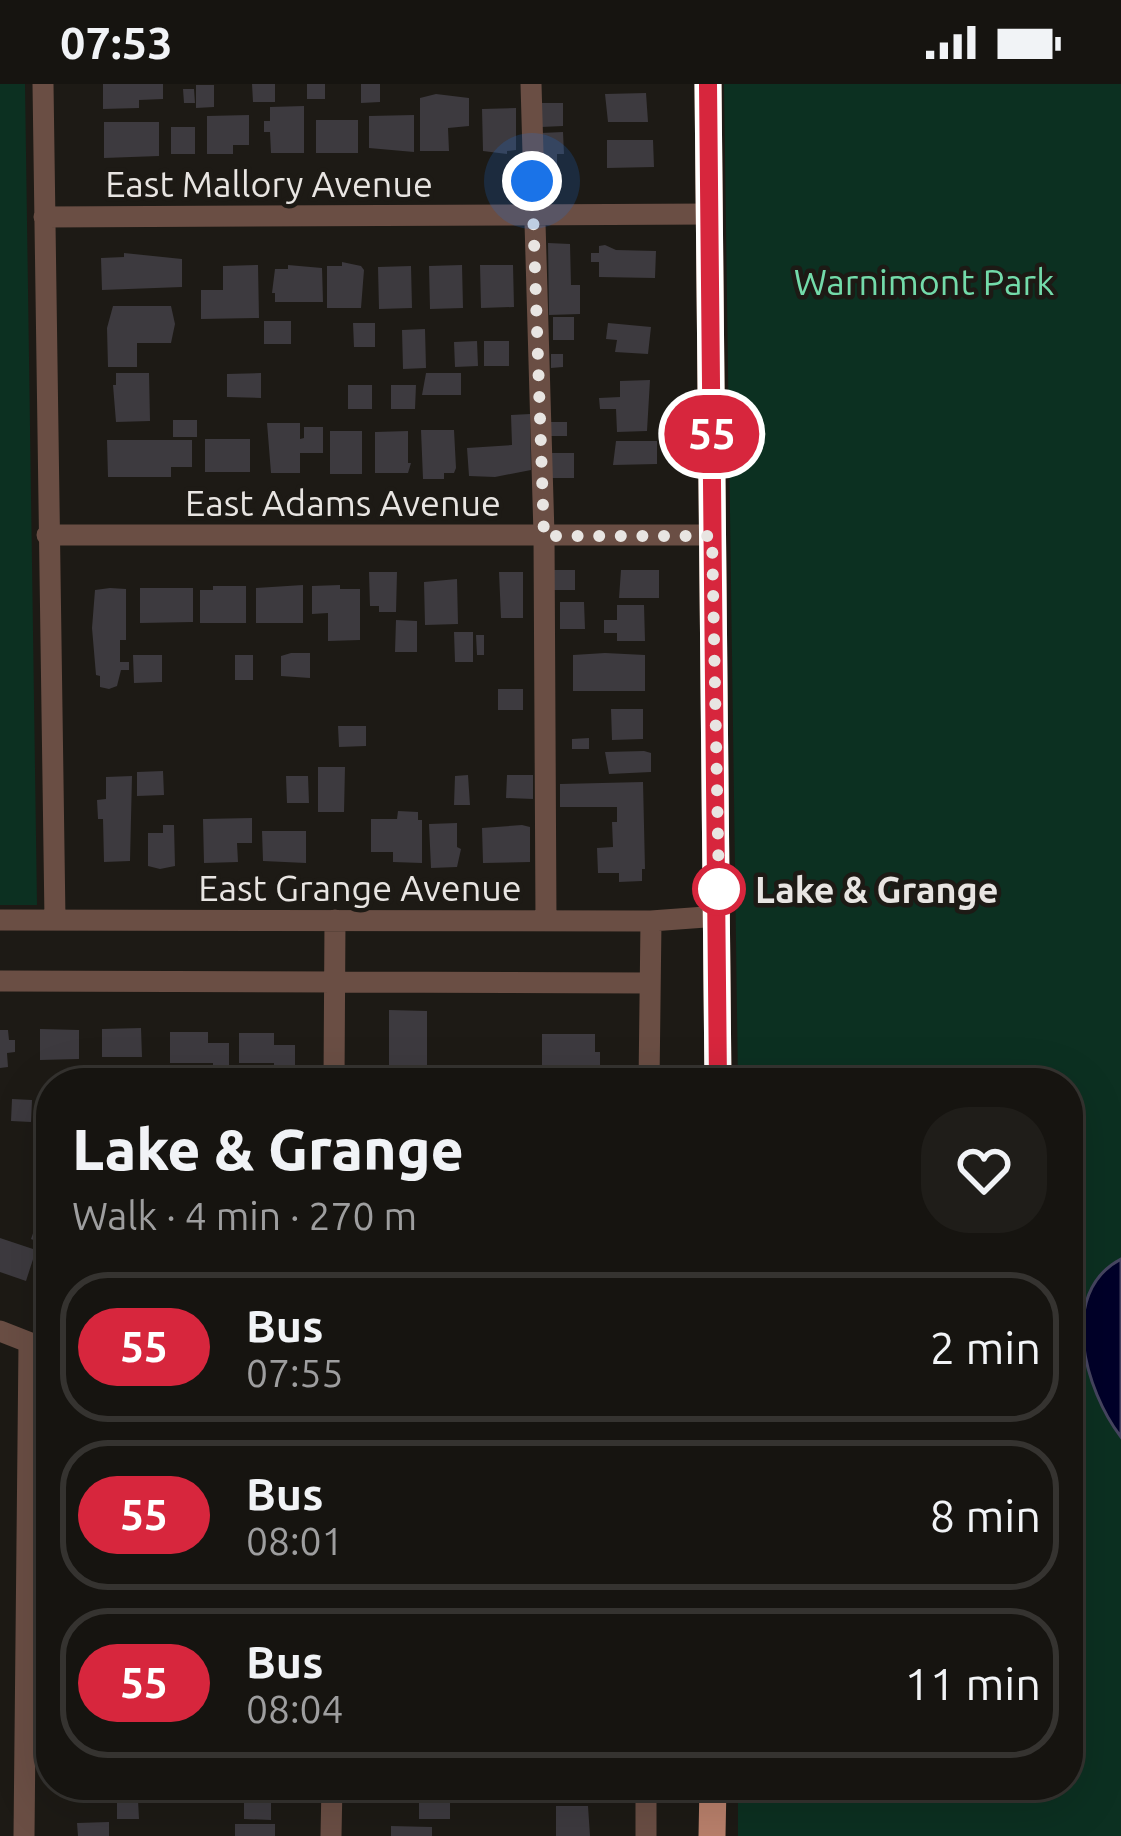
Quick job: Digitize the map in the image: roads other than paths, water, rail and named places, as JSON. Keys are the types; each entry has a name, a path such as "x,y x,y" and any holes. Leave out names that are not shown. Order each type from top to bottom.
{"main road":[{"path":"708,84 718,1068"},
{"path":"712,1836 713,1800"}],"street":[{"path":"43,84 55,920"},
{"path":"531,84 544,536 547,921"},
{"name":"East Mallory Avenue","path":"44,217 711,214"},
{"name":"East Adams Avenue","path":"47,536 712,536"},
{"name":"East Grange Avenue","path":"0,920 651,921 719,916"},
{"path":"334,1068 335,920"},
{"path":"649,1068 651,921"},
{"path":"0,981 650,983"},
{"path":"0,1331 36,1345"},
{"path":"24,1836 36,1469"},
{"path":"331,1836 332,1800"},
{"path":"646,1800 646,1836"}],"water":[{"path":"1121,1259 1121,1437 1088,1370 1083,1318 1101,1275"}],"place":[{"name":"Lake & Grange","path":"719,889"}],"park label":[{"name":"Warnimont Park","path":"924,281"}]}
